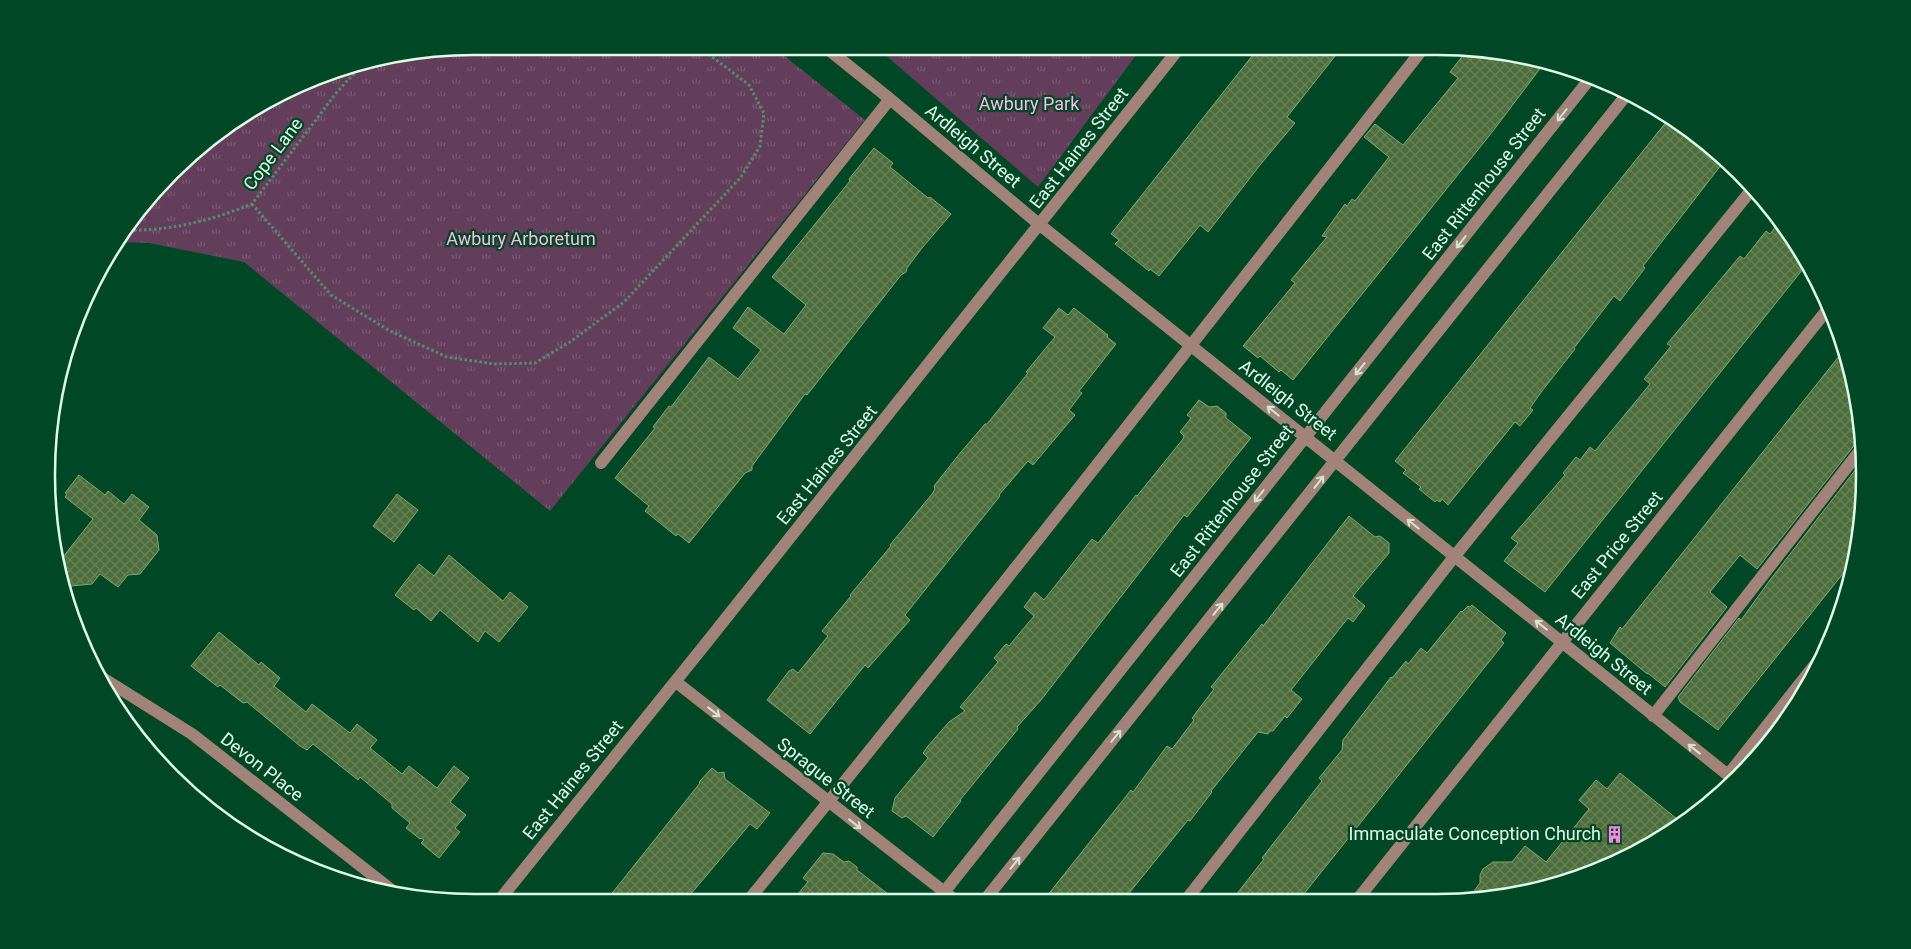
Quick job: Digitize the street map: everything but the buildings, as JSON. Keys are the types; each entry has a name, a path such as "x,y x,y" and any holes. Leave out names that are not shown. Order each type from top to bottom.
{"street":[{"name":"Ardleigh Street","path":"835,55 1040,226 1728,776"},
{"name":"East Haines Street","path":"503,894 676,682 1174,55"},
{"path":"753,894 1191,345 1418,55"},
{"name":"East Rittenhouse Street","path":"943,894 1586,83"},
{"path":"601,463 890,99"},
{"path":"990,894 1624,99"},
{"path":"1191,894 1454,557 1748,194"},
{"name":"East Price Street","path":"1362,894 1824,314"},
{"path":"1653,716 1855,457"},
{"name":"Sprague Street","path":"676,682 828,802 937,894"},
{"name":"Devon Place","path":"110,683 192,734 384,884"},
{"path":"1741,763 1798,688"}],"path":[{"path":"252,204 331,295 390,331 447,357 494,364 535,363 570,342 624,302 741,177 760,146 764,113 749,85 710,55"},
{"name":"Cope Lane","path":"134,229 178,226 232,212 252,204 337,92 355,72"}],"green space":[{"name":"Awbury Arboretum","path":"474,55 783,55 865,120 550,511 244,262 149,243 125,242 159,198 198,159 219,142 241,126 289,98 340,77 393,63 447,56"},
{"name":"Awbury Park","path":"885,55 1136,55 1038,187"}],"place":[{"name":"Immaculate Conception Church","path":"1615,834"}]}
